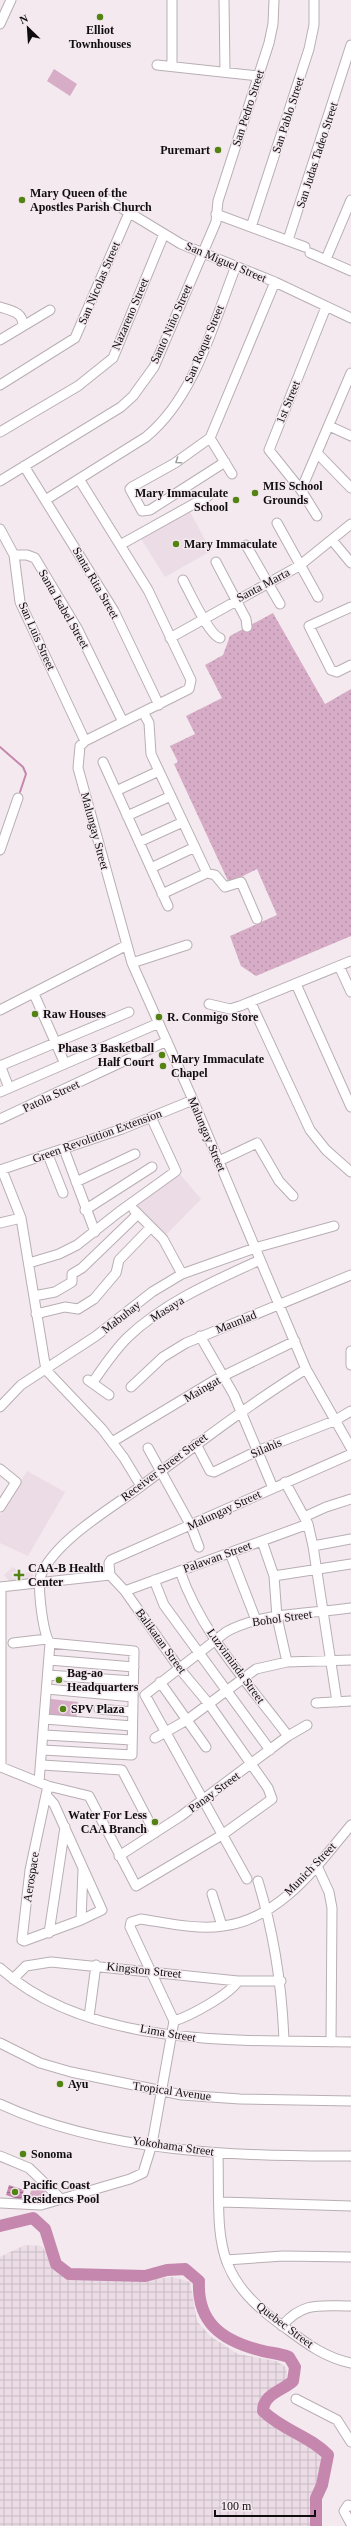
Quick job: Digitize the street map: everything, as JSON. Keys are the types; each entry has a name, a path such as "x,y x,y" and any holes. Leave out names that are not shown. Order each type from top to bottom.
{"street":[{"path":"0,24 11,0"},
{"path":"172,0 172,66"},
{"path":"224,0 225,72"},
{"name":"San Pedro Street","path":"216,214 218,201 259,76 273,24 274,0"},
{"name":"San Pablo Street","path":"251,227 310,49 314,25 314,0"},
{"name":"San Judas Tadeo Street","path":"288,240 347,79 351,45"},
{"path":"157,65 259,76"},
{"name":"San Miguel Street","path":"105,198 164,234 202,253 275,282 351,318"},
{"path":"326,259 351,200"},
{"name":"San Nicolas Street","path":"0,385 75,338 129,213"},
{"path":"216,214 288,240 351,271"},
{"name":"Santo Niño Street","path":"0,481 120,407 133,396 154,367 216,222 216,214"},
{"name":"Nazareno Street","path":"0,432 78,386 113,358 164,234"},
{"name":"San Roque Street","path":"47,499 146,437 159,427 175,408 191,379 236,266"},
{"path":"225,462 150,510 142,511 130,490 132,487 175,463 210,438 275,282"},
{"path":"0,307 19,314 22,317 23,326"},
{"name":"1st Street","path":"301,490 268,450 326,307"},
{"path":"0,340 50,310"},
{"path":"317,516 301,490 329,426 348,388 351,373"},
{"path":"329,426 351,436"},
{"path":"210,438 232,474"},
{"path":"318,454 351,488"},
{"name":"Santa Rita Street","path":"24,466 47,499 114,611 159,705"},
{"path":"79,479 148,590 192,684 189,689 159,705 84,741"},
{"path":"120,544 208,496"},
{"path":"277,523 299,566 318,598"},
{"name":"Santa Marta","path":"170,638 235,600 299,566 351,524"},
{"name":"San Luis Street","path":"0,529 14,555 20,602 84,741"},
{"path":"332,540 351,563"},
{"path":"246,545 280,604"},
{"name":"Santa Isabel Street","path":"14,555 27,555 35,558 77,628 122,722"},
{"path":"216,562 246,619 247,627"},
{"path":"183,580 215,636 220,638"},
{"path":"351,607 309,626 331,670 337,672 351,665"},
{"path":"146,711 149,723 151,754 207,873 215,876 225,887 241,882 257,919"},
{"name":"Malungay Street","path":"84,741 80,746 78,768 125,946 193,1100 306,1369 351,1448"},
{"path":"103,762 168,906"},
{"path":"116,791 159,771"},
{"path":"127,816 171,796"},
{"path":"0,850 18,798"},
{"path":"139,842 183,822"},
{"path":"151,868 195,847"},
{"path":"162,894 207,873"},
{"path":"132,963 187,945"},
{"path":"0,1010 34,994 125,946"},
{"path":"209,1004 230,1008 251,1003 351,961"},
{"path":"339,966 351,992"},
{"path":"296,984 351,1107"},
{"path":"34,994 57,1042 65,1064"},
{"path":"251,1003 310,1130 326,1150 351,1172"},
{"path":"9,1088 0,1066 129,1012"},
{"path":"0,1092 159,1023"},
{"name":"Patola Street","path":"0,1119 167,1041"},
{"name":"Green Revolution Extension","path":"1,1170 48,1155 193,1100"},
{"path":"29,1263 59,1254 95,1232 128,1204 176,1171 151,1117"},
{"path":"219,1161 257,1143 279,1181 293,1196"},
{"path":"64,1149 85,1210 95,1232"},
{"path":"76,1182 135,1154"},
{"path":"48,1155 63,1193"},
{"path":"85,1210 152,1167"},
{"path":"1,1170 21,1218 46,1370 112,1442 141,1486"},
{"path":"128,1204 170,1249 182,1274"},
{"path":"34,1296 62,1290 72,1282 72,1274 82,1268 138,1214"},
{"path":"0,1223 21,1218"},
{"name":"Mabuhay","path":"0,1407 20,1385 46,1370 96,1336 152,1292 182,1274 255,1248 334,1226"},
{"path":"36,1314 65,1307 78,1309 94,1300 116,1274 119,1260 151,1227"},
{"name":"Masaya","path":"109,1395 91,1381 119,1347 147,1322 193,1293 260,1260"},
{"name":"Maunlad","path":"131,1387 163,1356 200,1336 351,1275"},
{"path":"200,1336 224,1376 273,1488"},
{"name":"Maingat","path":"112,1442 130,1430 224,1376 294,1341"},
{"path":"350,1365 351,1351"},
{"name":"Receiver Street Street","path":"39,1583 49,1562 90,1522 141,1486 240,1411 306,1369"},
{"name":"Silahis","path":"196,1444 212,1473 257,1451 334,1420 351,1411"},
{"path":"148,1448 161,1470 199,1546"},
{"name":"Malungay Street","path":"110,1575 109,1563 112,1560 351,1454"},
{"path":"0,1469 16,1482 0,1507"},
{"path":"285,1482 306,1521 313,1546 318,1570 322,1612 337,1702"},
{"name":"Palawan Street","path":"125,1591 262,1541 306,1521 326,1507 351,1499"},
{"path":"313,1546 351,1539"},
{"path":"262,1541 274,1576 277,1617 287,1662"},
{"path":"230,1553 256,1620"},
{"path":"274,1576 351,1564"},
{"name":"Luzviminda Street","path":"180,1571 188,1594 215,1640 288,1736"},
{"path":"49,1933 102,1910 65,1827 47,1791 39,1782 1,1769 1,1587 110,1575"},
{"name":"Balikatan Street","path":"110,1575 125,1591 179,1668 209,1704 268,1788 272,1799 222,1834"},
{"path":"154,1580 164,1605 270,1750"},
{"path":"39,1583 48,1641 49,1660 42,1765 39,1782"},
{"name":"Bohol Street","path":"165,1733 145,1697 160,1682 215,1640 238,1625 256,1620 351,1608"},
{"path":"13,1643 48,1641 134,1651 132,1755 43,1750"},
{"path":"49,1660 134,1667"},
{"path":"155,1738 187,1720 263,1666 287,1662 351,1660"},
{"path":"48,1675 133,1681"},
{"path":"160,1682 206,1747"},
{"path":"47,1689 133,1697"},
{"path":"316,1703 351,1701"},
{"path":"99,1709 133,1712"},
{"path":"45,1719 132,1726"},
{"name":"Panay Street","path":"119,1856 155,1833 252,1764 288,1736 307,1725"},
{"path":"165,1733 247,1878"},
{"path":"44,1734 132,1740"},
{"path":"42,1765 122,1770 155,1833"},
{"path":"47,1791 89,1796 136,1886 222,1834"},
{"name":"Aerospace","path":"47,1791 30,1870 22,1940 27,1940 49,1933"},
{"name":"Munich Street","path":"174,2021 130,1927 132,1922 141,1919 222,1926 245,1920 267,1910 288,1896 351,1825"},
{"path":"49,1933 65,1827"},
{"path":"316,1866 329,1892 332,1908 331,2042"},
{"path":"81,1920 83,1867"},
{"path":"258,1881 267,1910 281,1981 284,2041"},
{"path":"212,1894 222,1926"},
{"name":"Kingston Street","path":"13,1979 20,1970 33,1964 51,1962 96,1965 238,1981 281,1981"},
{"path":"89,2017 96,1965"},
{"name":"Lima Street","path":"0,1968 13,1979 48,2002 89,2017 171,2035 205,2040 351,2042"},
{"path":"0,2203 32,2206 61,2199 141,2175 146,2168 152,2144 174,2021 185,2018 232,1989 238,1981"},
{"name":"Tropical Avenue","path":"0,2043 40,2063 71,2072 162,2091 234,2099 351,2101"},
{"name":"Yokohama Street","path":"0,2104 54,2125 152,2144 218,2154 351,2156"},
{"name":"Quebec Street","path":"218,2154 222,2248 230,2272 246,2296 282,2326 319,2351 351,2363"},
{"path":"0,2156 29,2168 61,2199"},
{"path":"219,2202 351,2206"},
{"path":"226,2260 283,2256 351,2257"},
{"path":"282,2326 290,2316 305,2308 351,2306"},
{"path":"296,2399 337,2420 351,2442"},
{"path":"351,2506 348,2505 344,2510 351,2524"}],"shaded area":[{"path":"54,69 77,84 70,96 47,81"},
{"name":"Mary Immaculate","path":"189,510 211,551 165,577 140,537"},
{"path":"273,613 325,704 351,689 351,936 256,976 241,966 230,936 277,915 257,869 229,883 174,764 178,762 170,746 195,734 186,716 222,698 205,665 223,655 230,636"},
{"path":"178,1172 201,1199 164,1237 134,1204"},
{"path":"27,1471 65,1492 28,1556 0,1543 0,1515"},
{"name":"CAA-B Health Center","path":"13,1567 22,1574 26,1572 34,1575 28,1580 11,1583 4,1575"},
{"name":"SPV Plaza","path":"51,1699 78,1702 76,1720 49,1717"},
{"name":"Pacific Coast Residencs Pool","path":"9,2185 24,2190 21,2200 6,2195"},
{"path":"33,2186 45,2191 41,2201 29,2196"},
{"path":"25,2245 42,2246 60,2274 77,2279 126,2281 173,2277 190,2282 197,2321 210,2336 238,2354 276,2361 286,2367 288,2379 263,2403 263,2411 288,2431 319,2445 328,2455 322,2485 316,2498 316,2526 0,2526 0,2257"}],"waterway":[{"path":"0,747 23,767 26,774 20,792"},
{"path":"0,2226 33,2218 45,2229 56,2264 69,2274 145,2276 167,2270 185,2269 199,2281 199,2295 202,2308 207,2318 223,2335 245,2346 289,2357 295,2367 293,2381 274,2393 266,2401 263,2411 271,2418 321,2448 328,2455 322,2485 316,2498 316,2526"}],"place":[{"name":"Elliot Townhouses","path":"100,17"},
{"name":"Puremart","path":"218,150"},
{"name":"Mary Queen of the Apostles Parish Church","path":"22,200"},
{"name":"MIS School Grounds","path":"255,493"},
{"name":"Mary Immaculate School","path":"236,500"},
{"name":"Mary Immaculate","path":"176,544"},
{"name":"Raw Houses","path":"35,1014"},
{"name":"R. Conmigo Store","path":"159,1017"},
{"name":"Phase 3 Basketball Half Court","path":"162,1055"},
{"name":"Mary Immaculate Chapel","path":"163,1066"},
{"name":"CAA-B Health Center","path":"19,1575"},
{"name":"Bag-ao Headquarters","path":"59,1680"},
{"name":"SPV Plaza","path":"63,1709"},
{"name":"Water For Less CAA Branch","path":"155,1822"},
{"name":"Ayu","path":"60,2084"},
{"name":"Sonoma","path":"23,2154"},
{"name":"Pacific Coast Residencs Pool","path":"15,2192"}]}
